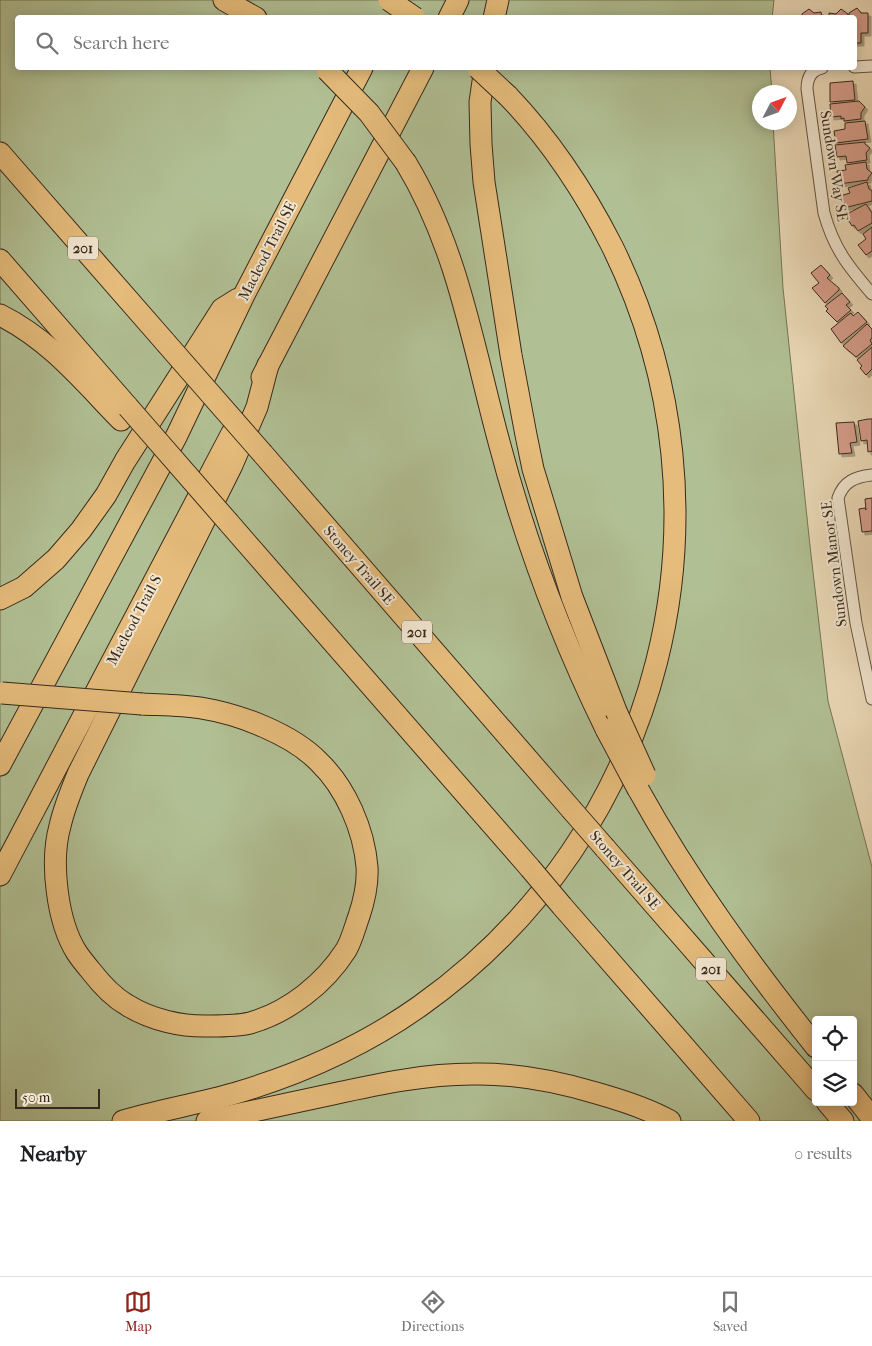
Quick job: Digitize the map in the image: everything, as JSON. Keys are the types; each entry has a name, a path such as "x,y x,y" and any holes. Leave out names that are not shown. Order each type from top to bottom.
{"highway":[{"path":"224,0 251,15"},
{"path":"389,0 411,15"},
{"path":"390,15 398,0"},
{"path":"450,15 458,0"},
{"path":"495,15 498,0"},
{"path":"327,70 362,104 406,163 427,201 447,247 465,305 504,462 528,538 564,636 611,720 641,782 722,924 761,978 812,1042"},
{"name":"Macleod Trail SE","path":"0,765 176,437 244,295 361,70"},
{"path":"1,693 142,704 201,708 222,713 282,735 319,761 335,780 358,823 367,868 366,889 362,907 347,948 334,966 306,994 289,1006 250,1023 200,1026 169,1022 126,1005 105,988 76,952 63,919 56,879 59,828 78,774 232,465 257,407 268,365 422,70"},
{"path":"123,1121 237,1092 315,1064 350,1048 384,1029 419,1007 454,980 483,955 514,924 561,867 597,812 612,784 637,725 652,682 664,632 674,572 673,459 668,419 654,352 639,305 593,208 556,152 508,96 480,70"},
{"path":"485,70 480,102 484,182 497,270 526,435 533,469 611,720"},
{"name":"Stoney Trail SE","path":"0,153 812,1085"},
{"path":"0,260 125,413 209,500 750,1121"},
{"path":"0,600 37,576 56,559 81,530 106,495 125,461 222,309 244,295"},
{"path":"0,316 34,336 53,350 125,413"},
{"name":"Macleod Trail S","path":"0,876 268,365"},
{"path":"207,1121 378,1084 472,1074 521,1077 569,1085 656,1113 670,1121"},
{"path":"857,1099 872,1118"},
{"path":"830,1106 843,1121"}],"street":[{"path":"857,67 872,66"},
{"name":"Sundown Way SE","path":"814,70 807,80 807,89 824,213 828,227 846,264 872,294"},
{"name":"Sundown Manor SE","path":"872,475 850,480 841,490 838,498 856,623 872,699"}],"green space":[{"path":"0,0 774,0 772,15 15,15 15,70 770,70 771,85 752,85 752,130 773,130 783,288 828,701 872,867 872,1121 0,1121"}],"building":[{"path":"857,8 861,13 868,13 868,33 861,33 861,43 857,43 857,15 849,15 849,13"},
{"path":"809,9 814,13 821,12 822,15 802,15"},
{"path":"841,9 848,15 829,15 829,13 836,14"},
{"path":"853,81 855,100 830,102 830,83"},
{"path":"859,101 865,107 861,113 861,119 844,121 844,118 841,119 841,116 831,117 830,104"},
{"path":"865,121 868,139 836,143 834,131 845,129 845,123"},
{"path":"865,142 870,148 866,153 867,160 847,163 846,156 837,157 835,145"},
{"path":"866,162 867,169 872,173 868,180 839,184 837,171 846,170 845,165"},
{"path":"867,182 869,189 872,191 872,201 844,208 840,196 850,193 848,188"},
{"path":"866,204 872,213 872,223 858,231 854,225 852,226 845,215"},
{"path":"872,227 872,251 866,255 858,245 866,239 863,234"},
{"path":"821,265 830,275 827,278 839,288 825,303 812,288 819,283 811,273"},
{"path":"842,293 850,302 846,305 851,310 837,322 826,311 828,309 825,306"},
{"path":"858,312 867,322 841,343 831,329 851,313 853,316"},
{"path":"867,324 872,329 872,338 870,340 872,344 856,357 843,346"},
{"path":"872,347 872,369 866,375 860,368 862,366 857,360"},
{"path":"872,419 872,451 868,452 867,440 861,441 858,421"},
{"path":"854,422 857,442 850,443 852,453 839,454 836,423"},
{"path":"872,498 872,531 862,532 859,509 865,508 866,510 865,499"}]}
